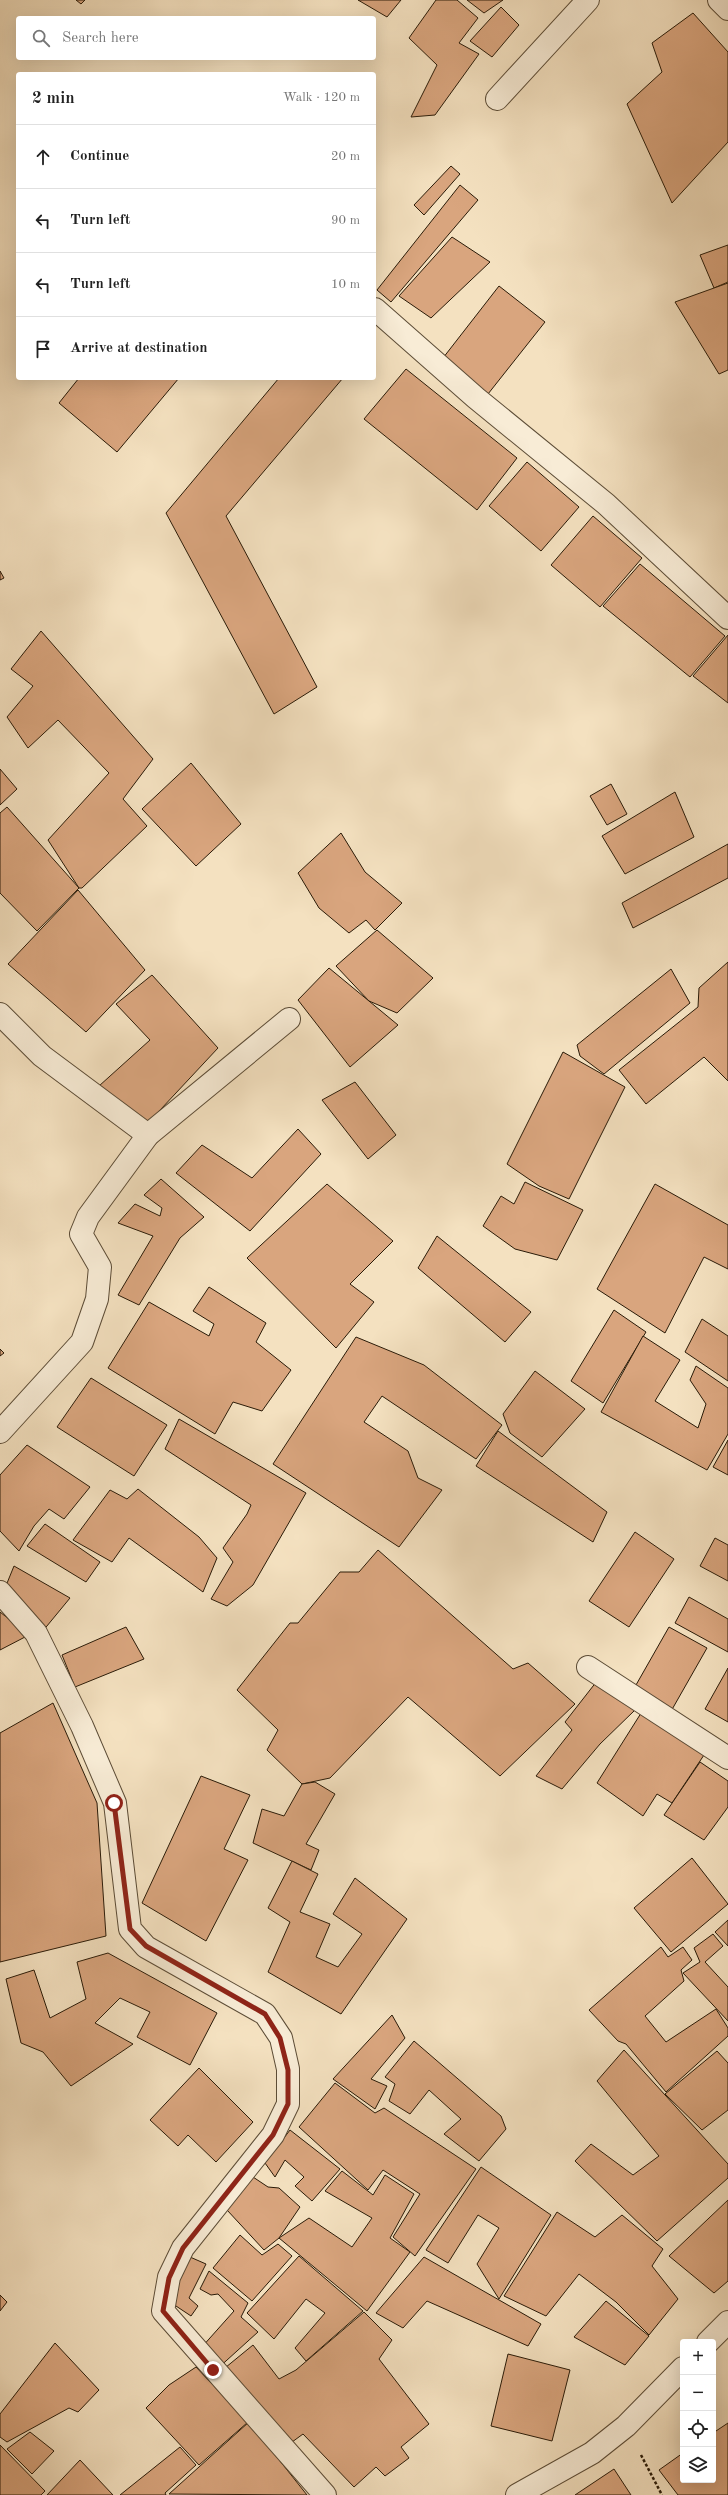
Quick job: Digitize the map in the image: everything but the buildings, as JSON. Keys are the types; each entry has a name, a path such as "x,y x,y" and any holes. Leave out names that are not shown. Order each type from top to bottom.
{"street":[{"path":"497,99 588,0"},
{"path":"720,0 728,9"},
{"path":"376,310 476,398 606,504 728,618"},
{"path":"0,1014 42,1056 148,1135"},
{"path":"0,1432 82,1342 97,1299 100,1267 81,1234 88,1217 148,1135 289,1019"},
{"path":"0,1592 36,1633 82,1726 114,1803 130,1929 146,1946 265,2014 280,2038 288,2070 288,2104 273,2135 183,2248 169,2278 163,2311 325,2495"},
{"path":"588,1667 728,1758"},
{"path":"711,2339 728,2322"},
{"path":"517,2495 592,2453 626,2426 680,2371"}],"path":[{"path":"626,2426 662,2495"}],"route":[{"path":"114,1803 130,1929 146,1946 265,2014 280,2038 288,2070 288,2104 273,2135 227,2190 183,2248 169,2278 163,2311 173,2325 213,2370"}]}
